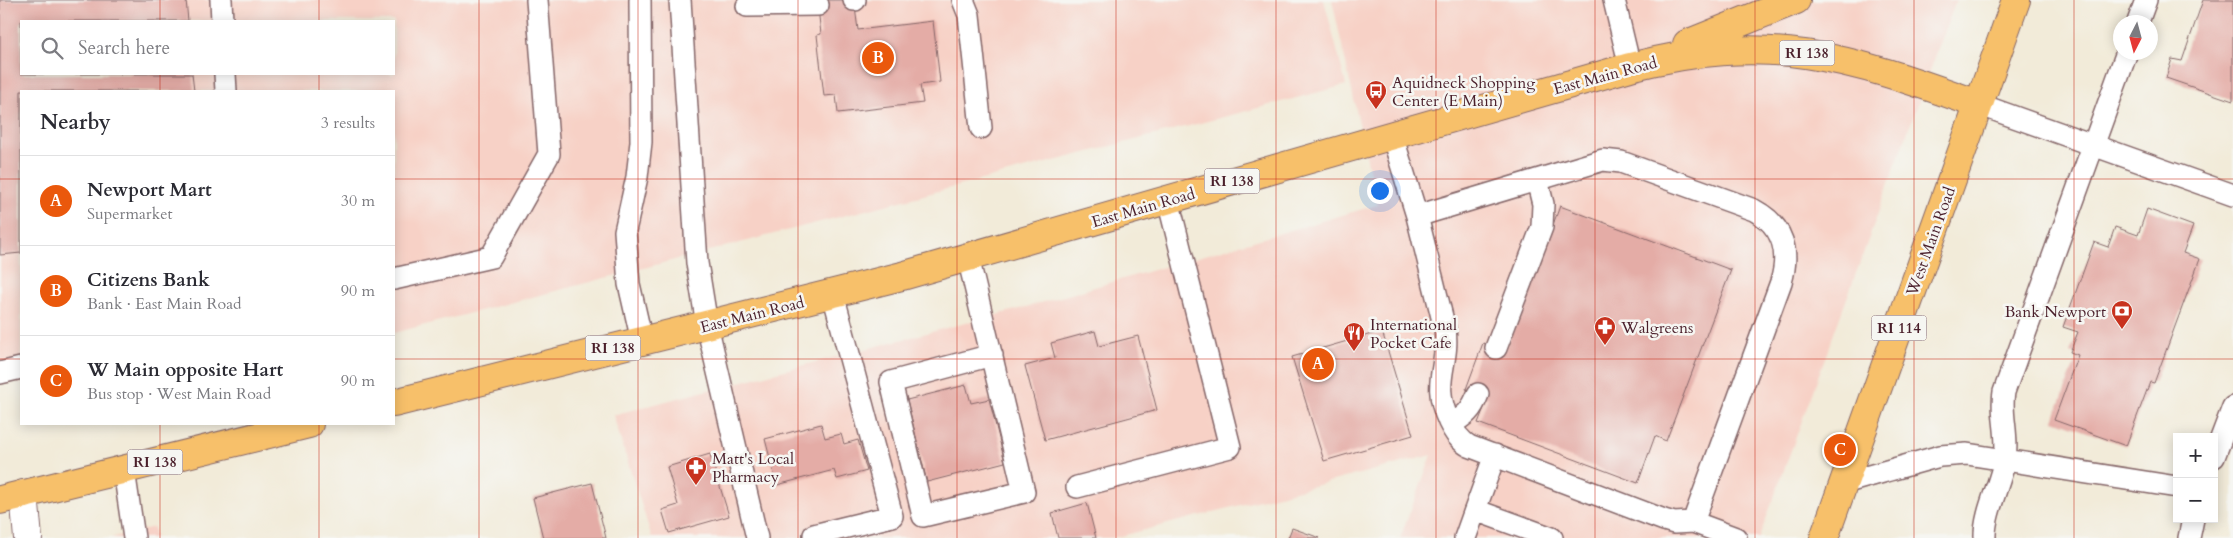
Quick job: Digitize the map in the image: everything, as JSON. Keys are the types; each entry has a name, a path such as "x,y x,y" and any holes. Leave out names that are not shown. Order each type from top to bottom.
{"main road":[{"path":"1630,67 1796,0"},
{"name":"West Main Road","path":"1824,538 2016,0"},
{"name":"East Main Road","path":"395,403 833,294 1630,67 1707,51 1733,49 1786,50 1870,66 1978,104"},
{"name":"RI 138","path":"12,497 305,425"}],"street":[{"path":"12,497 28,538"}],"lane":[{"path":"221,0 222,20"},
{"path":"395,279 491,257 549,154 537,0"},
{"path":"640,0 641,142 637,177 625,231 629,284 642,341"},
{"path":"680,0 696,254 707,325 756,538"},
{"path":"963,0 968,15 981,128"},
{"path":"1614,0 1630,67"},
{"path":"2141,15 2146,0"},
{"path":"747,6 818,5"},
{"path":"1985,538 2005,458 2007,432 2002,403 2004,392 2124,60"},
{"path":"225,75 226,90"},
{"path":"1978,104 2233,195"},
{"path":"1392,136 1417,216 1445,329 1446,347 1441,372 1440,397 1450,424 1463,442 1664,520 1683,524 1693,522 1736,538"},
{"path":"1417,216 1594,162 1621,162 1754,210 1773,224 1783,241 1786,260 1781,282 1693,522"},
{"path":"1496,348 1542,227 1543,204 1537,180"},
{"path":"1077,487 1230,447 1168,200"},
{"path":"968,257 992,354 1024,492 923,516 891,382 992,354"},
{"path":"814,535 892,516 833,294"},
{"path":"0,373 20,368"},
{"path":"1450,424 1461,419 1471,410 1478,394"},
{"path":"2218,446 2233,407"},
{"path":"1844,483 1954,454 2005,458 2173,485"},
{"path":"1465,538 1495,455"},
{"path":"124,470 134,538"},
{"path":"1475,510 1552,538"},
{"path":"2189,538 2192,523"}],"shaded area":[{"path":"0,0 1324,0 1346,85 395,333 395,90 20,90 20,383 0,372"},
{"path":"1332,0 1956,0 1759,538 1400,538 1432,455 1114,538 652,538 613,415 1023,308 1377,205"},
{"path":"154,527 155,538 111,538"}],"building":[{"path":"0,0 186,0 188,20 20,20 20,75 192,75 194,90 20,90 20,253 0,255"},
{"path":"817,0 854,0 858,30 933,21 940,82 920,85 923,103 838,113 836,95 824,96 817,35 821,34"},
{"path":"2203,0 2233,0 2233,101 2166,78 2172,59 2182,61"},
{"name":"Walgreens","path":"1560,206 1731,270 1666,441 1655,436 1638,483 1478,423 1488,398 1466,389 1483,343 1505,352"},
{"name":"Bank Newport","path":"2147,209 2193,226 2183,253 2200,259 2154,383 2150,382 2126,446 2054,420 2078,355 2070,352 2078,332 2063,327 2094,242 2108,247 2115,227 2138,235"},
{"path":"1095,331 1099,346 1138,336 1157,410 1045,440 1025,366 1055,358 1051,343"},
{"path":"1382,331 1413,435 1324,461 1292,357"},
{"path":"966,385 971,403 989,399 1005,462 927,482 907,400"},
{"path":"821,424 825,438 841,434 844,444 858,440 867,471 837,479 834,470 777,485 765,439"},
{"name":"Matt's Local Pharmacy","path":"710,454 729,516 669,533 662,510 678,505 667,467"},
{"path":"592,483 606,538 543,538 533,498"},
{"path":"1087,503 1096,538 1058,538 1052,513"},
{"path":"1292,528 1320,538 1288,538"}],"place":[{"name":"Citizens Bank","path":"878,58"},
{"name":"Aquidneck Shopping Center (E Main)","path":"1376,110"},
{"name":"Bank Newport","path":"2122,330"},
{"name":"Walgreens","path":"1605,346"},
{"name":"International Pocket Cafe","path":"1354,352"},
{"name":"Newport Mart","path":"1318,364"},
{"name":"W Main opposite Hart","path":"1840,450"},
{"name":"Matt's Local Pharmacy","path":"696,486"}]}
